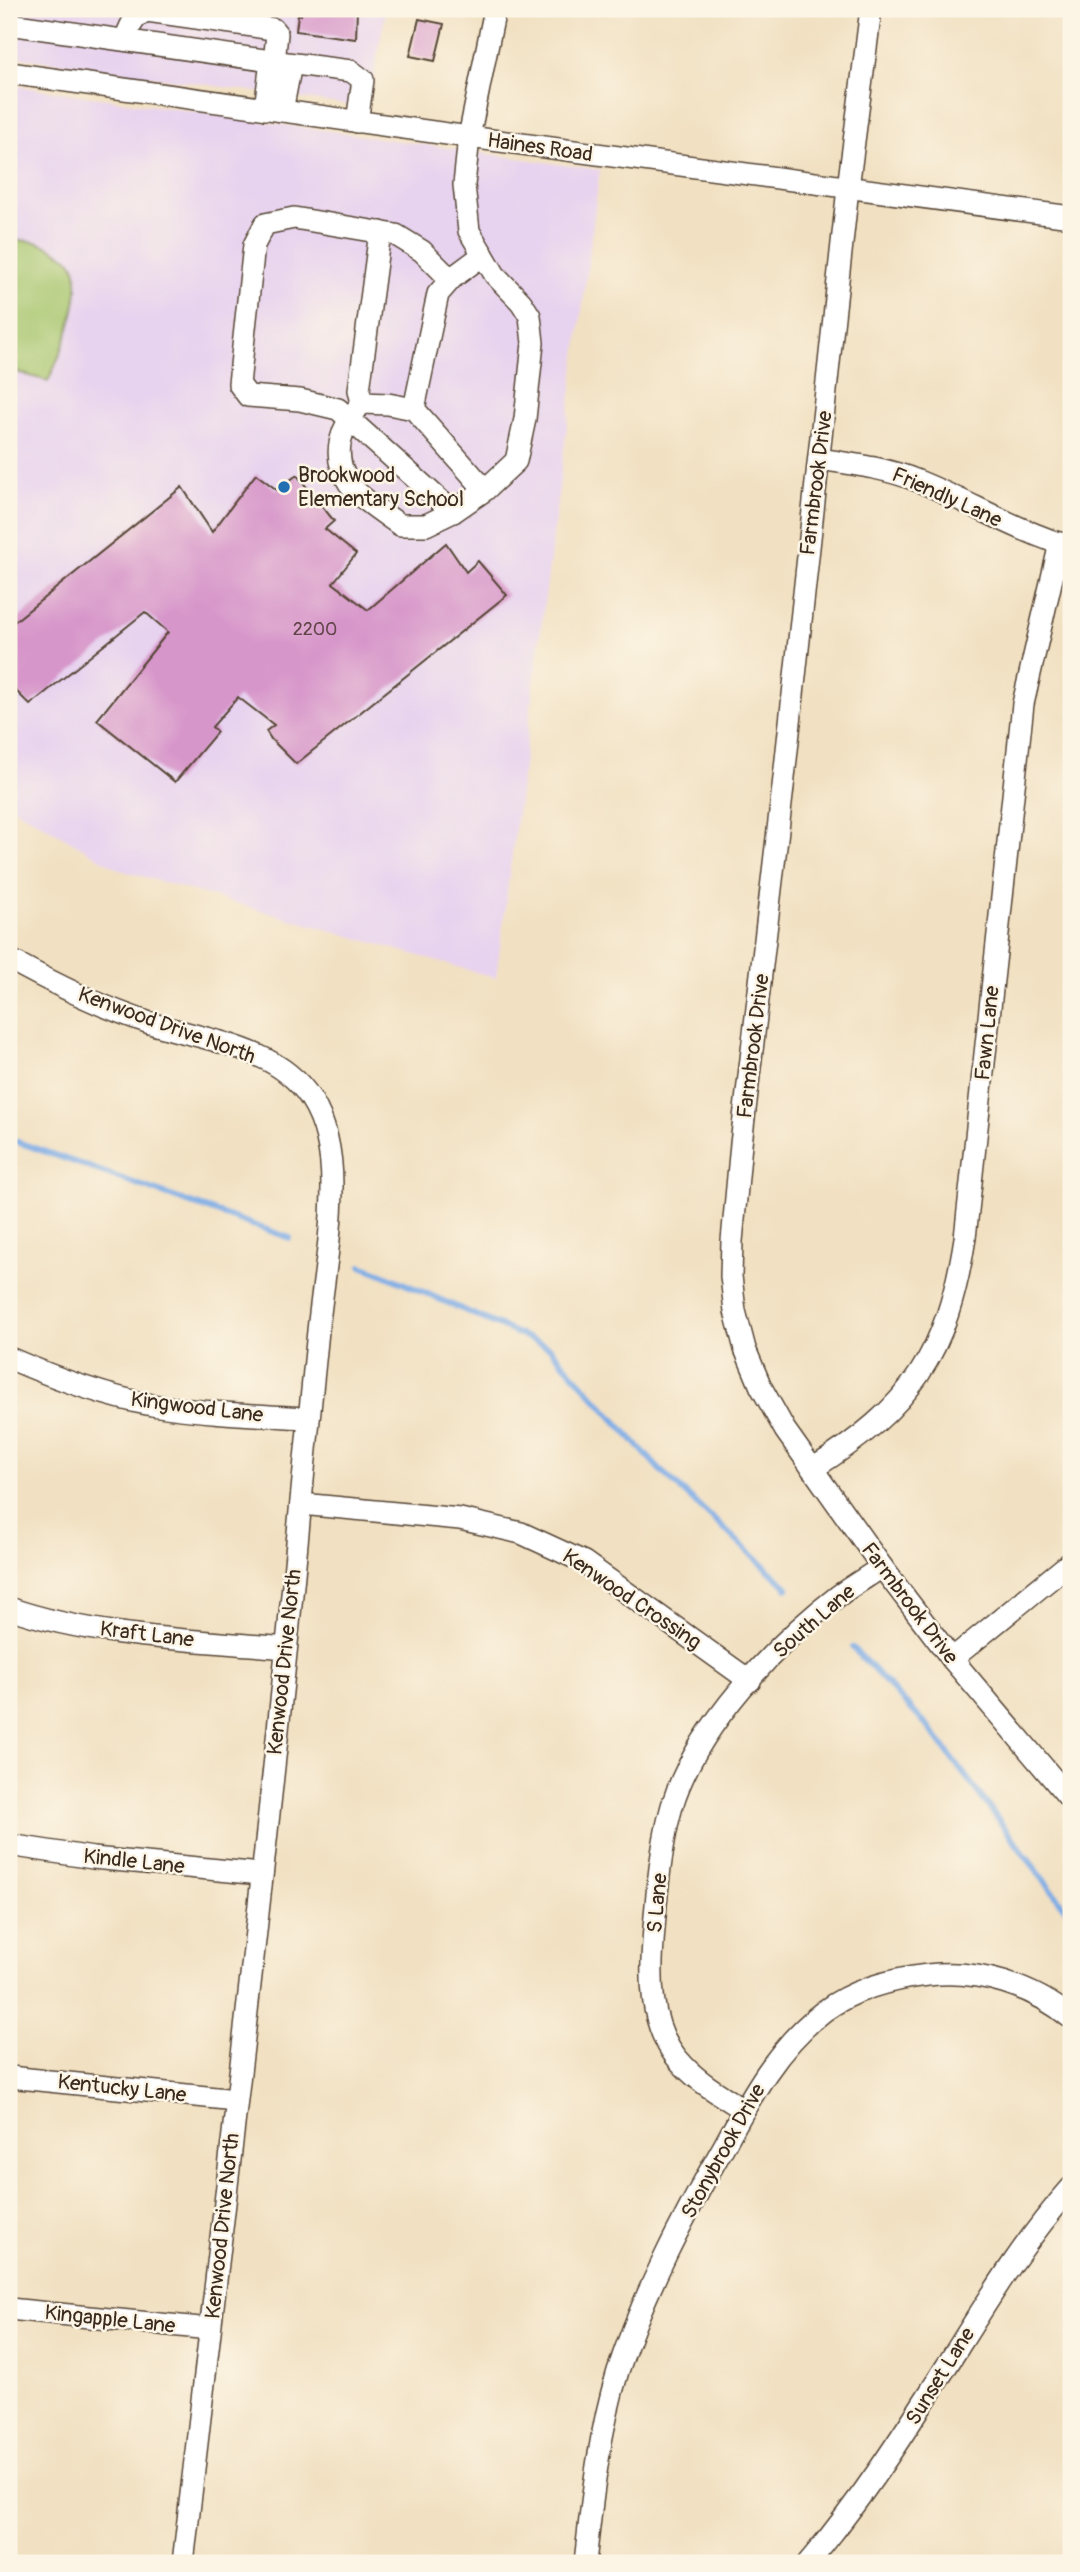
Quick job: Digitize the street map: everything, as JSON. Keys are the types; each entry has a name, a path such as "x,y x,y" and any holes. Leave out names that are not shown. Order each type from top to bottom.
{"street":[{"path":"380,232 359,390 355,410 337,452 349,483 376,507 400,525 426,525 453,512 485,490 516,461 525,419 533,343 530,316 521,302 495,275 468,231 464,185 469,137 495,9"},
{"name":"Farmbrook Drive","path":"871,9 848,188 741,1144 731,1276 735,1311 745,1349 785,1430 882,1567 952,1659 1071,1800"},
{"path":"125,40 132,22 139,14 147,11 273,29 277,34 279,62 273,110"},
{"path":"9,24 351,71 363,80 357,122"},
{"name":"Haines Road","path":"9,73 1071,217"},
{"path":"452,278 422,251 396,235 294,218 265,224 254,246 239,384 248,396 300,400 338,409 355,410 388,404 414,409 485,490"},
{"path":"414,409 438,294 452,278 483,255"},
{"path":"355,410 453,512"},
{"name":"Friendly Lane","path":"819,459 884,470 917,481 1023,531 1065,545"},
{"name":"Fawn Lane","path":"812,1469 869,1431 894,1406 928,1364 950,1311 965,1238 1023,704 1065,545"},
{"name":"Kenwood Drive North","path":"9,959 98,1003 150,1023 225,1044 269,1062 300,1084 322,1121 329,1149 332,1182 331,1229 183,2563"},
{"name":"Kingwood Lane","path":"9,1358 70,1382 152,1405 309,1418"},
{"name":"Kenwood Crossing","path":"301,1504 460,1519 521,1533 583,1562 750,1681"},
{"path":"952,1659 1071,1562"},
{"name":"South Lane","path":"750,1681 811,1617 882,1567"},
{"name":"Kraft Lane","path":"9,1608 68,1624 135,1634 286,1647"},
{"name":"S Lane","path":"744,2110 702,2083 669,2048 660,2028 654,2003 651,1969 659,1877 673,1803 702,1742 750,1681"},
{"name":"Kindle Lane","path":"9,1845 93,1858 261,1874"},
{"name":"Stonybrook Drive","path":"585,2563 607,2412 618,2372 656,2276 696,2196 744,2110 777,2059 799,2033 825,2011 873,1986 936,1974 968,1975 999,1981 1034,1994 1071,2018"},
{"name":"Kentucky Lane","path":"9,2077 236,2100"},
{"name":"Sunset Lane","path":"808,2563 872,2483 1010,2266 1050,2211 1071,2188"},
{"name":"Kingapple Lane","path":"9,2309 210,2329"}],"shaded area":[{"path":"9,9 386,9 368,108 9,56"},
{"name":"Brookwood Elementary School","path":"9,85 600,170 496,978 120,870 9,805"}],"green space":[{"path":"9,240 45,245 69,259 76,271 77,285 71,320 48,381 9,370"}],"building":[{"path":"302,9 357,9 356,39 296,31 298,14 301,15"},
{"path":"419,19 444,24 435,61 410,56"},
{"name":"Brookwood Elementary School","path":"256,474 277,490 297,475 334,521 325,529 356,554 333,583 368,610 446,543 466,572 478,561 507,595 296,764 266,731 274,725 238,697 212,727 217,732 175,782 97,720 168,632 145,612 30,705 9,684 9,626 182,487 212,532"}],"waterway":[{"path":"9,1139 290,1238"},
{"path":"361,1266 550,1348 659,1469 788,1588"},
{"path":"853,1648 930,1729 1071,1916"}],"place":[{"name":"Brookwood Elementary School","path":"284,487"}]}
